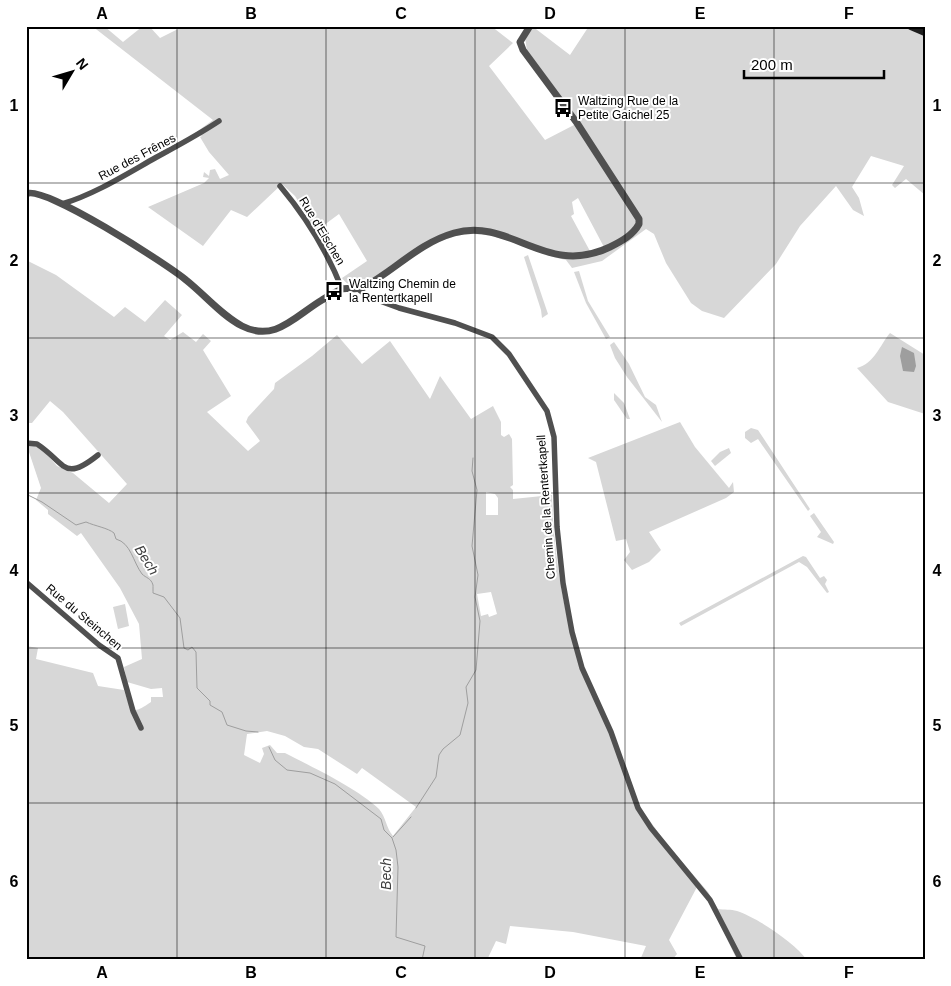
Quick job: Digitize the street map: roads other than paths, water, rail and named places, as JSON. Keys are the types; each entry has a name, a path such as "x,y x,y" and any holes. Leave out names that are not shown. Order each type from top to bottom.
{"main road":[{"path":"910,26 925,32"}],"street":[{"path":"358,289 419,248 453,233 482,230 551,254 580,256 606,249 636,230 639,224 637,214 577,123 523,50 520,42 530,26"},
{"name":"Rue des Frênes","path":"62,204 80,198 116,180 199,135 219,121"},
{"name":"Rue d'Eischen","path":"280,186 306,221 332,263 342,289"},
{"name":"Chemin de la Rentertkapell","path":"26,193 38,194 62,204 122,236 186,280 231,318 252,330 263,332 287,326 322,300 342,289 358,289 370,297 399,308 454,322 492,337 509,354 547,411 554,437 557,527 563,583 572,632 582,668 611,732 638,808 650,828 710,900 741,960"},
{"path":"26,443 37,444 59,464 74,470 82,468 98,455"},
{"name":"Rue du Steinchen","path":"26,582 99,645 118,658 141,728"}],"waterway":[{"path":"416,808 436,777 439,755 443,749 460,735 468,703 466,687 476,670 480,621 475,597 478,575 472,546 477,490 472,471 473,458"},
{"name":"Bech","path":"26,494 42,502 76,525 86,522 108,530 114,533 116,539 125,544 142,574 151,581 153,593 164,597 180,618 184,648 188,650 192,647 196,652 197,688 210,701 210,705 222,712 227,725 246,731 258,732"},
{"name":"Bech","path":"269,747 275,760 287,770 310,773 335,784 381,819 384,830 392,838 396,850 398,867 396,937 425,946 422,960"},
{"path":"393,837 411,817"}],"place":[{"name":"Waltzing Rue de la Petite Gaichel 25","path":"563,108"},
{"name":"Waltzing Chemin de la Rentertkapell","path":"334,291"}]}
